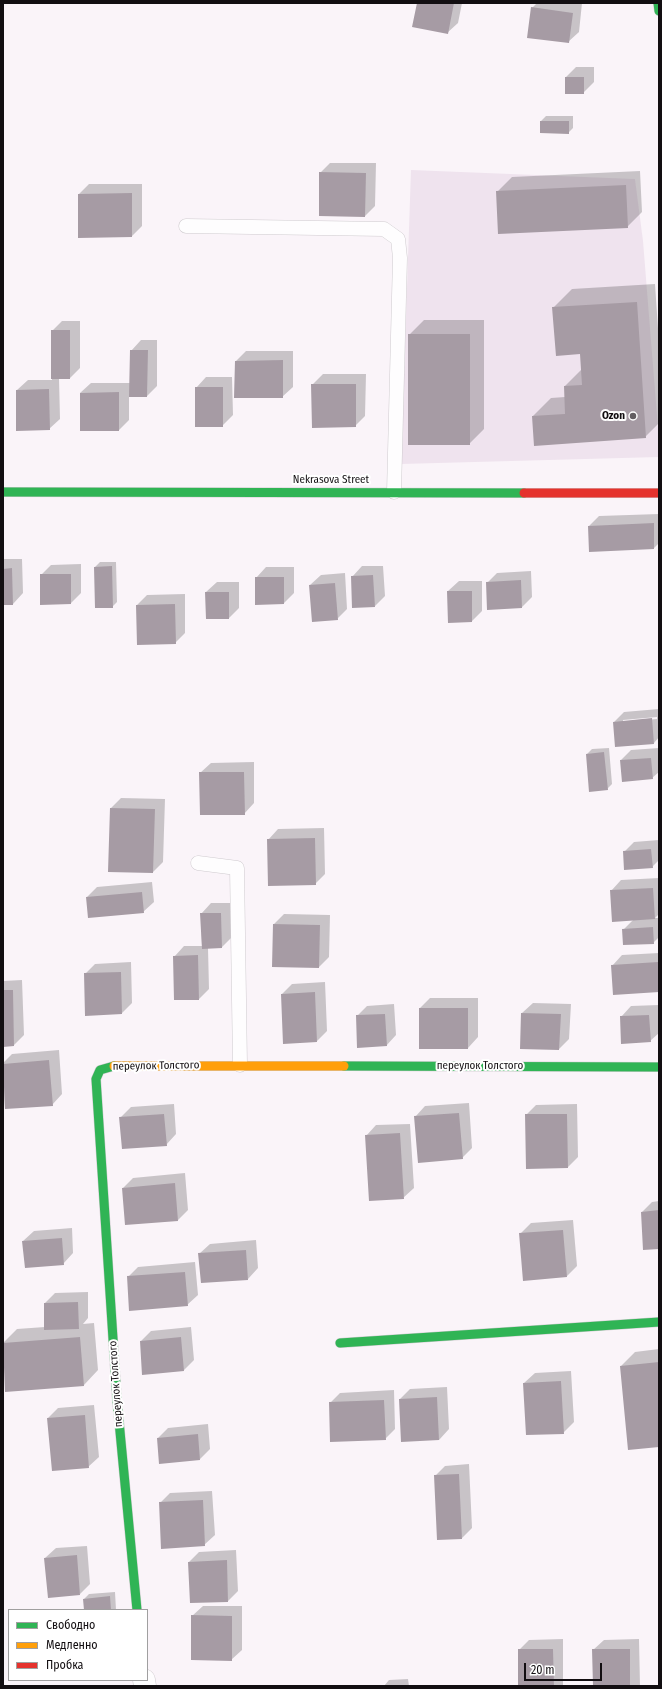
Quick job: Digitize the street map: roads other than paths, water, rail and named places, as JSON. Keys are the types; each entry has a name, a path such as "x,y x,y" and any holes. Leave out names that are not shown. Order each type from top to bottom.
{"street":[{"path":"658,3 659,11"},
{"name":"Nekrasova Street","path":"3,492 659,493"},
{"name":"переулок Толстого","path":"137,1609 117,1400 96,1079 100,1070 110,1066 240,1065 659,1067"},
{"path":"340,1343 659,1322"}],"lane":[{"path":"186,226 384,229 398,238 400,258 394,492"},
{"path":"198,863 237,868 240,1065"}],"place":[{"name":"Ozon","path":"633,416"}]}
